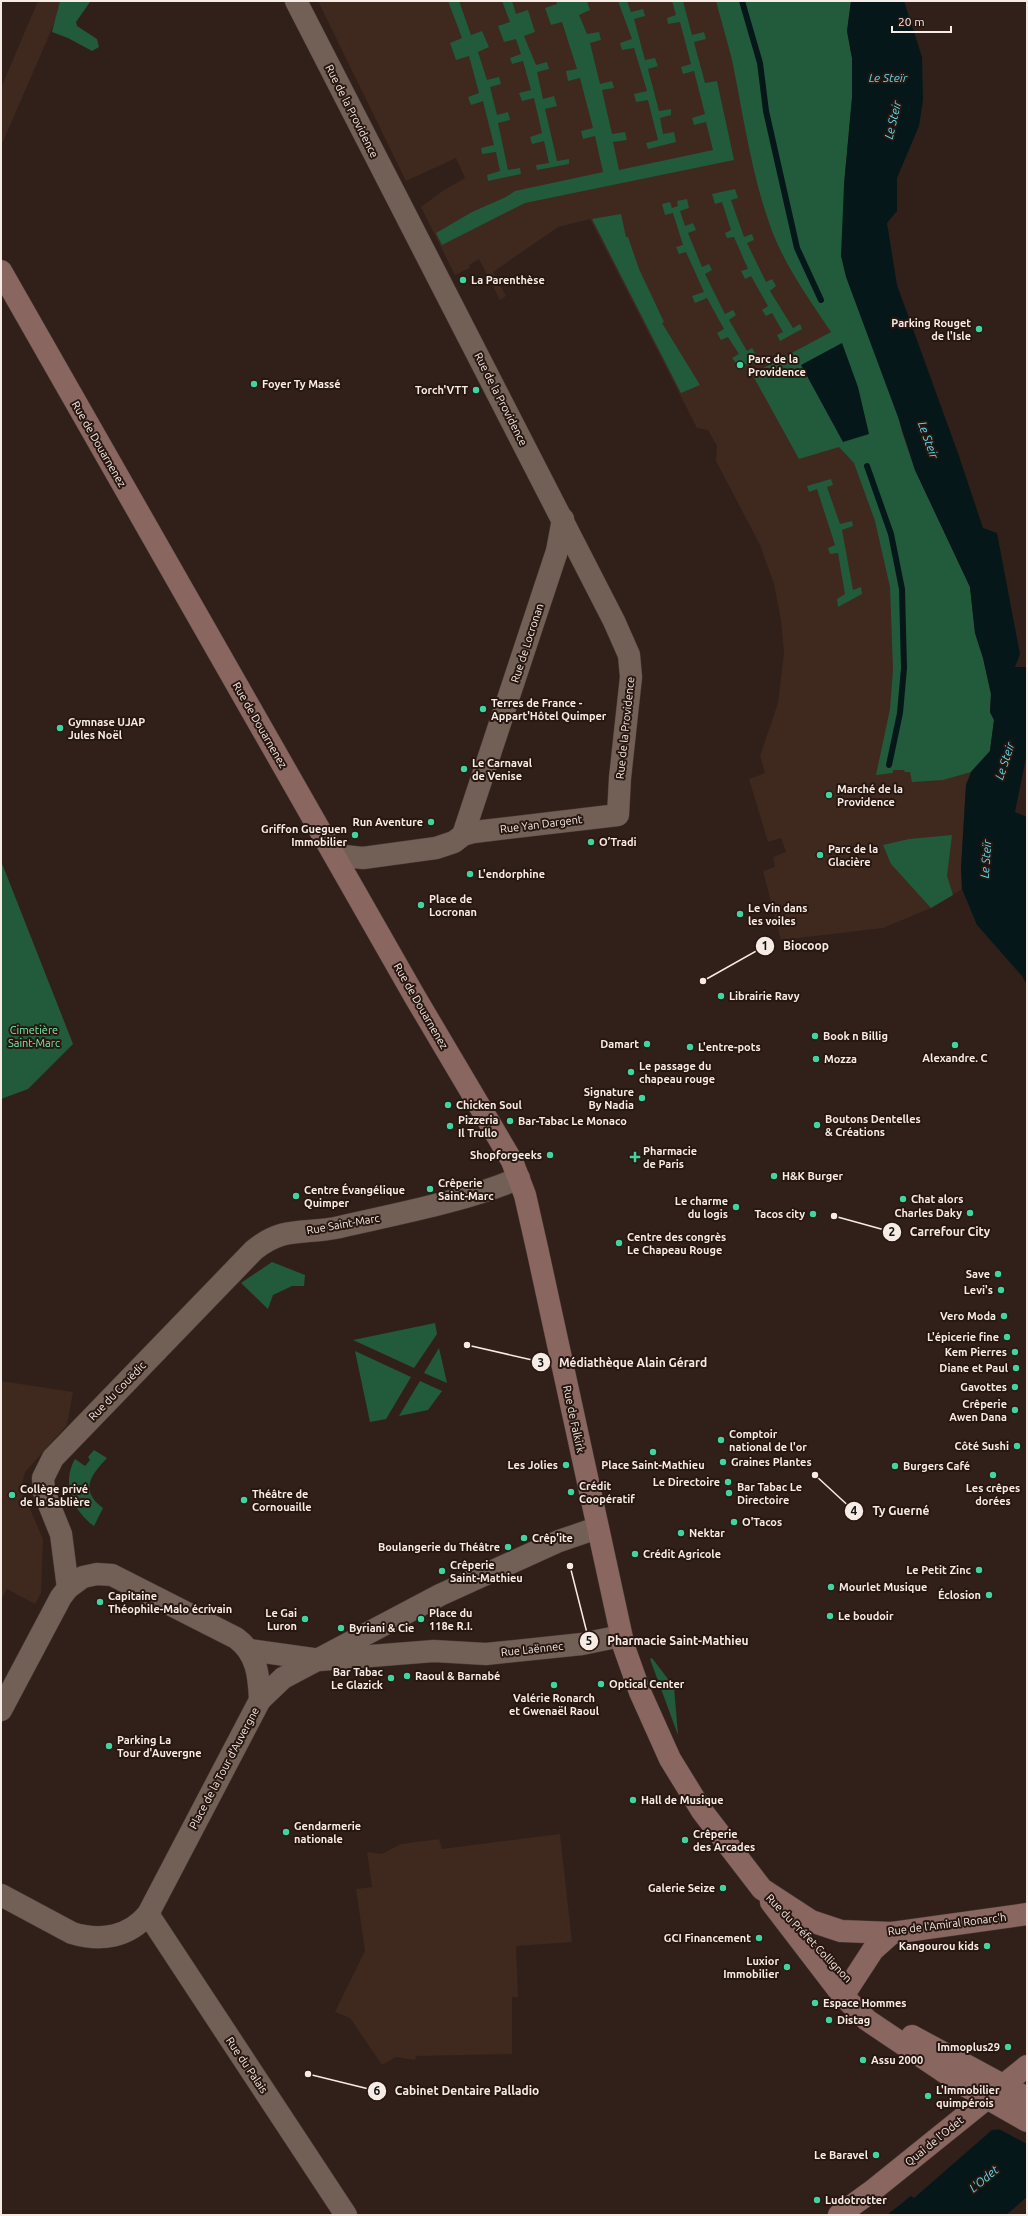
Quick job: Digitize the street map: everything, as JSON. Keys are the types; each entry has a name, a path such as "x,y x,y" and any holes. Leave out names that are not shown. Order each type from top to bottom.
{"main road":[{"name":"Rue de Douarnenez","path":"1,271 415,997 512,1162 519,1178"},
{"name":"Rue de Falkirk","path":"519,1178 551,1308 597,1528 622,1636"},
{"name":"Rue de l'Amiral Ronarc'h","path":"622,1636 640,1692 670,1759 702,1811 762,1890 806,1918 828,1928 849,1932 892,1933 1027,1914"},
{"name":"Rue du Préfet Collignon","path":"762,1890 847,1989 890,2023 1011,2103"},
{"path":"847,1989 873,1950 892,1933"},
{"name":"Quai de l'Odet","path":"857,2215 1011,2103 1027,2066"},
{"name":"Quai de l'Odet","path":"839,2215 1011,2103"}],"street":[{"name":"Rue de la Providence","path":"296,1 563,519 625,644 630,663 631,678 620,778 618,815"},
{"name":"Rue de Locronan","path":"463,835 557,551 563,519"},
{"name":"Rue Yan Dargent","path":"463,835 474,832 618,815"},
{"path":"335,855 363,858 417,851 449,844 463,835"},
{"name":"Rue Saint-Marc","path":"282,1233 339,1227 460,1198 519,1178"},
{"name":"Rue du Couëdic","path":"68,1588 61,1534 44,1492 43,1478 52,1458 241,1262 264,1242 282,1233"},
{"path":"260,1700 283,1678 320,1660 440,1594 559,1541 597,1528"},
{"name":"Place de la Tour d'Auvergne","path":"1,1710 48,1617 68,1588 89,1575 112,1575 236,1638 249,1650 258,1670 260,1700 148,1914 136,1927 122,1934 102,1938 84,1937 72,1933 1,1895"},
{"name":"Rue Laënnec","path":"320,1660 434,1651 497,1653 587,1643 622,1636"},
{"path":"249,1650 320,1660"},
{"name":"Rue du Palais","path":"148,1914 346,2215"}],"shaded area":[{"path":"38,1 64,1 1,146 1,88"},
{"path":"318,1 851,1 841,256 846,277 898,417 915,470 943,530 983,658 991,694 990,712 994,720 966,785 961,868 962,889 931,908 883,928 781,940 763,871 775,867 773,857 786,852 781,838 768,842 749,779 765,773 760,756 778,703 784,653 781,620 774,584 760,545 716,461 717,446 708,430 697,428 590,219 558,227 493,272 506,296 500,300 479,259 469,265 470,268 455,275 421,207 444,190 465,178 456,158 406,181"},
{"name":"Collège privé de la Sablière","path":"1,1381 73,1392 67,1425 25,1472 21,1488 43,1539 41,1593 35,1604 7,1589 1,1600"},
{"path":"560,1834 572,1942 516,1946 518,1997 512,1997 512,2054 416,2056 415,2060 396,2057 382,2065 350,2018 335,2012 365,1951 356,1889 372,1887 367,1852 382,1854 401,1844 439,1839 442,1849"}],"green space":[{"path":"60,1 90,2 76,22 77,26 97,39 99,47 92,51 68,38 52,32"},
{"path":"448,1 459,1 471,35 482,31 489,47 478,52 487,80 499,77 501,84 490,87 497,115 508,112 510,120 498,123 508,170 520,168 521,174 488,181 487,175 500,171 496,152 482,154 481,148 494,145 483,101 471,105 468,97 479,93 469,56 456,60 450,43 462,38"},
{"path":"502,1 512,1 516,14 528,10 535,32 524,36 536,65 547,62 549,69 537,72 543,99 554,96 557,106 545,109 557,161 569,159 569,164 537,170 536,165 549,163 544,141 532,144 530,137 542,133 534,98 522,101 519,93 531,90 523,61 512,64 510,58 521,54 516,39 504,42 498,26 510,22"},
{"path":"556,1 587,1 590,10 579,15 587,34 599,32 601,40 590,43 600,84 612,81 614,88 602,90 612,134 625,132 627,140 613,142 619,170 713,150 706,122 694,125 692,118 705,114 694,71 683,74 681,67 691,64 680,22 668,24 667,18 676,15 672,1 683,1 692,35 704,32 706,39 694,42 705,83 717,81 734,160 525,203 442,245 436,233 472,212 506,197 515,191 603,172 595,136 583,139 581,131 593,128 580,78 568,81 566,71 577,69 562,22 551,25 545,8 557,4"},
{"path":"618,1 627,1 631,12 643,9 645,16 634,19 645,60 655,58 658,66 648,69 659,111 671,109 671,115 660,118 663,134 674,132 676,142 648,149 646,143 658,140 648,100 636,102 634,94 647,91 634,48 622,50 620,43 632,39"},
{"path":"716,1 851,1 847,31 852,58 852,98 844,185 902,432 915,470 970,587 975,633 983,658 991,694 990,712 994,720 990,751 971,772 943,780 912,782 910,772 905,772 904,770 893,770 893,773 876,775 890,709 893,669 890,587 875,521 854,463 839,447 799,459 752,374 831,332 800,286 786,261 766,215 749,149 732,60"},
{"path":"735,189 738,198 731,200 744,237 752,234 754,240 747,243 766,282 772,279 776,286 770,291 793,328 800,324 802,329 780,341 777,335 783,332 772,313 766,316 762,310 768,306 751,276 745,279 741,271 748,269 734,237 727,238 725,233 731,230 722,202 715,204 712,194"},
{"path":"687,199 689,208 680,211 685,226 693,223 696,230 688,233 702,267 709,264 712,270 705,274 725,314 733,310 736,315 729,320 747,351 752,348 755,353 752,365 736,363 732,358 739,354 728,337 721,340 717,333 724,329 707,298 695,303 692,296 704,292 686,252 679,254 676,247 683,245 673,213 665,215 662,204 670,202 672,208 678,206 677,201"},
{"path":"621,214 626,237 628,237 639,269 664,322 662,323 700,385 681,393 592,219"},
{"path":"831,479 833,485 827,487 840,524 852,521 853,526 842,530 853,590 861,587 862,594 838,607 837,599 845,594 838,553 830,554 828,548 835,545 817,489 809,492 807,486"},
{"path":"952,835 947,876 953,895 931,908 891,864 883,845 909,839"},
{"name":"Cimetière Saint-Marc","path":"1,861 73,1044 28,1089 1,1099"},
{"path":"272,1262 305,1275 304,1286 292,1286 273,1295 268,1309 241,1283"},
{"path":"435,1323 437,1334 414,1368 353,1340"},
{"path":"439,1348 447,1383 424,1373"},
{"path":"355,1351 411,1377 386,1419 370,1422"},
{"path":"420,1381 442,1391 428,1410 399,1416"},
{"path":"94,1450 107,1458 96,1470 90,1483 91,1495 103,1508 94,1526 80,1513 75,1505 69,1487 69,1477 75,1459 85,1466 90,1460 88,1457"},
{"path":"652,1658 674,1687 678,1735 650,1659"}],"water":[{"name":"Le Steïr","path":"851,1 904,1 922,57 923,100 919,126 897,178 897,211 887,223 897,285 959,456 983,528 997,533 1020,654 1015,667 1027,667 1027,753 1015,812 1027,817 1027,985 1022,976 977,925 962,889 961,868 966,785 971,772 990,751 994,720 990,712 991,694 983,658 975,633 970,587 915,470 898,417 846,277 841,256 844,185 852,98 852,58 847,31"},
{"path":"842,343 858,387 869,434 843,442 801,365"},
{"name":"L'Odet","path":"1005,2129 1027,2141 1027,2197 1006,2215 887,2215 911,2196 914,2198 992,2130"}],"pier":[{"path":"1005,2127 1027,2139 1027,2144 997,2128"}],"waterway":[{"path":"742,1 760,63 766,111 797,248 821,300"},
{"path":"867,466 891,534 902,589 904,668 900,713 889,765"}],"place":[{"name":"La Parenthèse","path":"463,280"},
{"name":"Parking Rouget de l'Isle","path":"979,329"},
{"name":"Parc de la Providence","path":"740,365"},
{"name":"Foyer Ty Massé","path":"254,384"},
{"name":"Torch'VTT","path":"476,390"},
{"name":"Terres de France - Appart'Hôtel Quimper","path":"483,709"},
{"name":"Gymnase UJAP Jules Noël","path":"60,728"},
{"name":"Le Carnaval de Venise","path":"464,769"},
{"name":"Marché de la Providence","path":"829,795"},
{"name":"Run Aventure","path":"431,822"},
{"name":"Griffon Gueguen Immobilier","path":"355,835"},
{"name":"O’Tradi","path":"591,842"},
{"name":"Parc de la Glacière","path":"820,855"},
{"name":"L'endorphine","path":"470,874"},
{"name":"Place de Locronan","path":"421,905"},
{"name":"Le Vin dans les voiles","path":"740,914"},
{"name":"Biocoop","path":"703,981"},
{"name":"Librairie Ravy","path":"721,996"},
{"name":"Book n Billig","path":"815,1036"},
{"name":"Damart","path":"647,1044"},
{"name":"Alexandre. C","path":"955,1045"},
{"name":"L'entre-pots","path":"690,1047"},
{"name":"Mozza","path":"816,1059"},
{"name":"Le passage du chapeau rouge","path":"631,1072"},
{"name":"Signature By Nadia","path":"642,1098"},
{"name":"Chicken Soul","path":"448,1105"},
{"name":"Bar-Tabac Le Monaco","path":"510,1121"},
{"name":"Boutons Dentelles & Créations","path":"817,1125"},
{"name":"Pizzeria Il Trullo","path":"450,1126"},
{"name":"Shopforgeeks","path":"550,1155"},
{"name":"Pharmacie de Paris","path":"635,1157"},
{"name":"H&K Burger","path":"774,1176"},
{"name":"Crêperie Saint-Marc","path":"430,1189"},
{"name":"Centre Évangélique Quimper","path":"296,1196"},
{"name":"Chat alors","path":"903,1199"},
{"name":"Le charme du logis","path":"736,1207"},
{"name":"Charles Daky","path":"970,1213"},
{"name":"Tacos city","path":"813,1214"},
{"name":"Carrefour City","path":"834,1216"},
{"name":"Centre des congrès Le Chapeau Rouge","path":"619,1243"},
{"name":"Save","path":"998,1274"},
{"name":"Levi's","path":"1001,1290"},
{"name":"Vero Moda","path":"1004,1316"},
{"name":"L'épicerie fine","path":"1007,1337"},
{"name":"Médiathèque Alain Gérard","path":"467,1345"},
{"name":"Kem Pierres","path":"1015,1352"},
{"name":"Diane et Paul","path":"1016,1368"},
{"name":"Gavottes","path":"1015,1387"},
{"name":"Crêperie Awen Dana","path":"1015,1410"},
{"name":"Comptoir national de l'or","path":"721,1440"},
{"name":"Côté Sushi","path":"1017,1446"},
{"name":"Place Saint-Mathieu","path":"653,1452"},
{"name":"Graines Plantes","path":"723,1462"},
{"name":"Les Jolies","path":"566,1465"},
{"name":"Burgers Café","path":"895,1466"},
{"name":"Ty Guerné","path":"815,1475"},
{"name":"Les crêpes dorées","path":"993,1475"},
{"name":"Le Directoire","path":"728,1482"},
{"name":"Crédit Coopératif","path":"571,1492"},
{"name":"Bar Tabac Le Directoire","path":"729,1493"},
{"name":"Collège privé de la Sablière","path":"12,1495"},
{"name":"Théâtre de Cornouaille","path":"244,1500"},
{"name":"O'Tacos","path":"734,1522"},
{"name":"Nektar","path":"681,1533"},
{"name":"Crêp'ite","path":"524,1538"},
{"name":"Boulangerie du Théâtre","path":"508,1547"},
{"name":"Crédit Agricole","path":"635,1554"},
{"name":"Pharmacie Saint-Mathieu","path":"570,1566"},
{"name":"Le Petit Zinc","path":"979,1570"},
{"name":"Crêperie Saint-Mathieu","path":"442,1571"},
{"name":"Mourlet Musique","path":"831,1587"},
{"name":"Éclosion","path":"989,1595"},
{"name":"Capitaine Théophile-Malo écrivain","path":"100,1602"},
{"name":"Le boudoir","path":"830,1616"},
{"name":"Le Gai Luron","path":"305,1619"},
{"name":"Place du 118e R.I.","path":"421,1619"},
{"name":"Byriani & Cie","path":"341,1628"},
{"name":"Raoul & Barnabé","path":"407,1676"},
{"name":"Bar Tabac Le Glazick","path":"391,1678"},
{"name":"Optical Center","path":"601,1684"},
{"name":"Valérie Ronarch et Gwenaël Raoul","path":"554,1685"},
{"name":"Parking La Tour d'Auvergne","path":"109,1746"},
{"name":"Hall de Musique","path":"633,1800"},
{"name":"Gendarmerie nationale","path":"286,1832"},
{"name":"Crêperie des Arcades","path":"685,1840"},
{"name":"Galerie Seize","path":"723,1888"},
{"name":"GCI Financement","path":"759,1938"},
{"name":"Kangourou kids","path":"987,1946"},
{"name":"Luxior Immobilier","path":"787,1967"},
{"name":"Espace Hommes","path":"815,2003"},
{"name":"Distag","path":"829,2020"},
{"name":"Immoplus29","path":"1008,2047"},
{"name":"Assu 2000","path":"863,2060"},
{"name":"Cabinet Dentaire Palladio","path":"308,2074"},
{"name":"L'Immobilier quimpérois","path":"928,2096"},
{"name":"Le Baravel","path":"876,2155"},
{"name":"Ludotrotter","path":"817,2200"}],"water label":[{"name":"Le Steir","path":"893,120"},
{"name":"Le Steir","path":"928,440"},
{"name":"Le Steir","path":"1005,761"}]}
